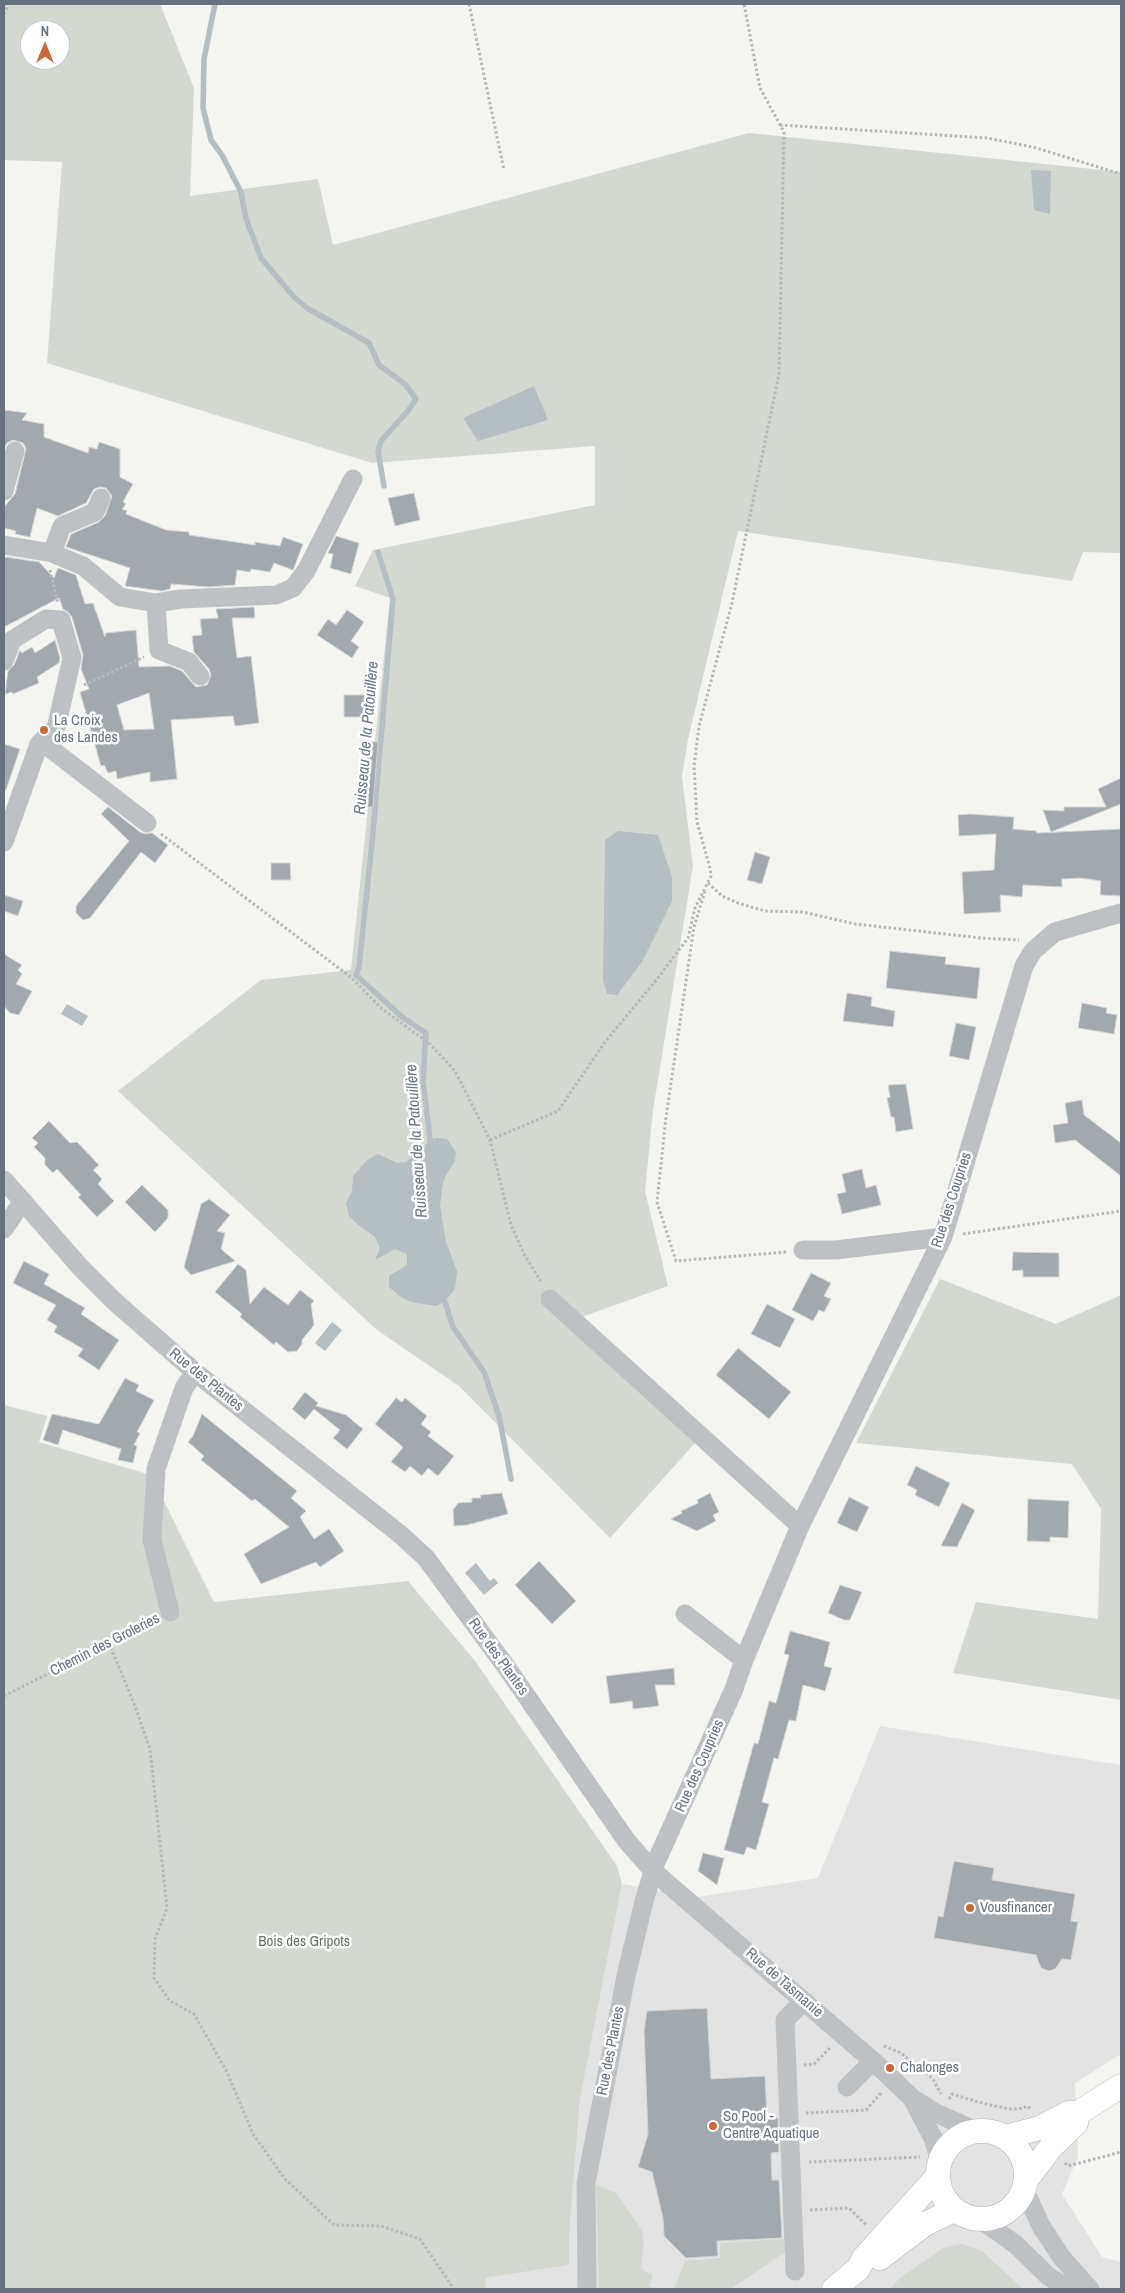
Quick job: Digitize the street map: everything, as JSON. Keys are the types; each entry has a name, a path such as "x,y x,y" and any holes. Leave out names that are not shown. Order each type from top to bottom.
{"main road":[{"path":"1005,2137 1040,2128 1069,2114 1078,2113 1121,2086"},
{"path":"933,2164 939,2189 945,2200 954,2210 962,2215 981,2220 992,2219 1007,2212 1019,2200 1025,2185 1051,2147 1076,2123 1078,2113"},
{"path":"858,2269 864,2258 933,2164 954,2141 964,2134 976,2131 991,2132 1005,2137 1015,2145 1022,2156 1026,2168 1025,2185"},
{"path":"834,2289 858,2269 870,2265 925,2224 954,2210"}],"street":[{"path":"4,491 15,451"},
{"path":"4,545 52,553 83,566 120,597 156,603 181,599 276,595 294,588 306,571 352,479"},
{"path":"52,553 62,526 95,512 101,498"},
{"path":"156,603 159,650 189,662 200,676"},
{"path":"4,661 12,640 46,620 61,620 72,658 56,728 45,747 4,842"},
{"path":"45,747 147,823"},
{"name":"Rue des Coupries","path":"653,1871 734,1689 744,1660 800,1526 942,1237 1024,966 1042,941 1055,932 1070,926 1121,913"},
{"name":"Rue des Plantes","path":"4,1180 88,1275 195,1372 401,1535 426,1558 507,1668 626,1840 653,1871 626,1976 586,2183 587,2289"},
{"path":"4,1229 23,1201"},
{"path":"804,1250 836,1250 942,1237"},
{"path":"550,1299 800,1526"},
{"name":"Chemin des Groleries","path":"170,1612 152,1540 156,1469 182,1393 195,1372"},
{"path":"685,1614 744,1660"},
{"name":"Rue de Tasmanie","path":"653,1871 804,2000 876,2052 912,2098 934,2138 933,2164"},
{"path":"795,2271 795,2232 785,2020 804,2000"},
{"path":"847,2087 876,2052"},
{"name":"Rue de Tasmanie","path":"912,2098 936,2113 976,2131"},
{"path":"1025,2185 1041,2226 1062,2258 1090,2289"},
{"path":"981,2220 1015,2244 1048,2276 1069,2289"}],"path":[{"path":"4,14 9,4"},
{"path":"469,4 504,170"},
{"path":"490,1140 558,1111 605,1042 658,978 688,938 694,908 710,876 710,868 697,822 694,766 699,726 732,603 779,374 784,132 760,88 744,4"},
{"path":"780,125 987,138 1033,147 1121,174"},
{"path":"52,553 49,574 59,605 61,620"},
{"path":"81,686 159,650"},
{"path":"147,823 352,978 382,1010 430,1044 455,1071 490,1140 510,1225 525,1256 550,1299"},
{"path":"707,883 722,896 765,911 803,912 855,924 981,938 1042,941"},
{"path":"707,883 694,927 666,1118 657,1202 676,1261 804,1250"},
{"path":"942,1237 1121,1211"},
{"name":"Chemin des Groleries","path":"4,1696 170,1612"},
{"path":"109,1643 135,1706 150,1749 167,1908 155,1939 154,1978 170,2002 194,2014 226,2072 253,2134 285,2179 334,2225 381,2226 420,2239 454,2289"},
{"path":"876,2052 902,2053 933,2079 947,2102 952,2094 965,2099 1010,2109 1028,2106 1032,2114"},
{"path":"788,2114 866,2110 881,2092"},
{"path":"1062,2160 1068,2166 1121,2152"},
{"path":"791,2163 933,2164"},
{"path":"793,2211 849,2208 866,2224"}],"shaded area":[{"path":"1031,170 1051,171 1050,214 1034,210"},
{"path":"534,386 548,420 478,441 463,418"},
{"path":"618,831 658,835 672,877 672,901 642,962 617,995 607,994 603,980 605,840"},
{"path":"67,1004 88,1016 82,1026 61,1014"},
{"path":"436,1138 447,1139 456,1152 455,1161 445,1177 440,1206 446,1242 457,1271 455,1289 445,1301 436,1306 411,1302 401,1297 389,1287 389,1276 407,1265 407,1254 395,1249 375,1260 380,1248 375,1237 349,1216 346,1203 352,1191 353,1176 367,1160 378,1154 397,1163 406,1162 431,1140"},
{"path":"332,1322 342,1330 325,1351 315,1343"},
{"path":"476,1563 490,1581 494,1578 498,1583 484,1595 465,1573"},
{"path":"880,1726 1121,1765 1121,2054 1075,2083 1078,2157 1062,2194 1102,2257 1121,2262 1121,2289 486,2289 484,2278 569,2265 569,2238 580,2099 622,1884 698,1897 818,1878"}],"green space":[{"path":"4,4 160,4 194,88 190,196 318,179 333,245 749,133 1121,172 1121,553 1083,552 1072,581 738,531 688,739 682,777 693,866 653,1110 645,1191 668,1286 582,1317 703,1434 610,1538 459,1386 377,1330 118,1091 261,980 351,970 390,598 355,586 373,550 595,505 595,446 372,463 47,363 62,162 4,160"},
{"path":"940,1279 1056,1324 1121,1295 1121,1700 953,1673 976,1602 1098,1619 1101,1509 1072,1464 856,1443"},
{"name":"Bois des Gripots","path":"4,1405 47,1416 39,1442 151,1475 214,1602 408,1581 475,1661 617,1866 622,1884 580,2099 569,2238 569,2265 485,2278 486,2289 4,2289"},
{"path":"596,2184 616,2193 642,2230 644,2241 641,2267 644,2271 653,2275 649,2286 657,2289 599,2289"},
{"path":"784,2239 785,2252 731,2289 674,2289 685,2261 720,2258 720,2243"},
{"path":"962,2244 982,2251 1023,2289 890,2289 899,2279 943,2248"}],"building":[{"path":"4,410 27,413 22,420 44,424 44,437 88,453 89,447 97,449 99,442 120,449 120,477 133,484 123,502 126,504 122,509 127,511 126,514 166,530 189,532 189,535 255,545 255,542 280,546 283,537 303,544 293,570 274,563 270,572 251,569 250,572 237,570 235,585 209,587 171,584 170,589 162,591 125,586 130,568 66,547 71,534 99,522 105,516 112,496 106,488 100,487 94,489 86,503 58,516 37,508 30,537 15,534 16,531 4,528 4,507 15,494 26,449 23,443 13,440 7,443 4,449"},
{"path":"414,493 420,520 395,526 388,498"},
{"path":"336,536 359,543 351,574 330,568 333,554 328,553"},
{"path":"4,558 39,562 54,578 58,568 76,575 85,604 93,603 105,637 106,633 136,630 139,667 170,666 182,671 196,687 207,685 211,675 209,669 194,652 192,636 202,635 200,619 218,618 216,609 254,607 255,618 232,618 237,658 251,656 259,723 235,726 233,716 171,720 177,779 150,782 150,772 117,779 116,771 108,773 104,765 101,766 80,692 89,689 81,669 83,655 72,617 63,609 59,598 4,627","holes":["149,693 154,729 124,730 117,705"]},
{"path":"347,610 364,622 351,641 359,647 352,658 317,635 328,619 336,625"},
{"path":"55,640 60,658 59,663 37,677 39,683 13,694 12,692 5,694 8,671 14,665 20,650 22,653 32,647 35,653"},
{"path":"344,695 366,695 366,717 344,717"},
{"path":"364,741 378,742 373,807 363,807 362,768"},
{"path":"4,744 20,749 6,790 4,790"},
{"path":"1121,778 1121,804 1051,832 1043,810 1064,811 1064,807 1106,807 1098,789"},
{"path":"108,807 140,832 152,833 168,845 155,863 141,852 90,918 83,920 76,913 76,906 129,841 101,814"},
{"path":"958,815 1014,817 1013,829 1036,831 1037,833 1121,829 1121,896 1100,895 1101,881 1080,878 1062,879 1062,887 1023,885 1022,897 1000,895 1001,912 964,914 962,872 994,870 996,834 959,836"},
{"path":"755,852 770,857 762,884 747,880"},
{"path":"271,863 290,863 291,880 271,880"},
{"path":"4,895 23,901 18,916 4,911"},
{"path":"890,951 946,957 945,964 980,968 977,999 886,988"},
{"path":"4,954 22,965 18,970 22,974 16,984 32,991 19,1015 10,1013 4,1006"},
{"path":"847,993 872,997 871,1006 895,1011 893,1027 843,1021"},
{"path":"1082,1003 1107,1008 1106,1013 1117,1015 1114,1034 1078,1028"},
{"path":"956,1023 976,1027 969,1060 949,1056"},
{"path":"906,1084 913,1129 896,1132 894,1117 891,1117 887,1098 890,1097 888,1085"},
{"path":"1082,1100 1084,1115 1121,1143 1121,1176 1075,1140 1055,1143 1053,1125 1068,1123 1065,1103"},
{"path":"49,1121 70,1143 77,1142 99,1165 93,1170 102,1179 98,1184 114,1201 97,1217 78,1197 81,1195 57,1169 53,1173 45,1165 45,1158 34,1147 38,1143 32,1138"},
{"path":"862,1169 866,1188 876,1185 881,1205 842,1214 837,1194 846,1192 842,1174"},
{"path":"142,1185 168,1210 168,1218 155,1232 125,1202"},
{"path":"209,1199 230,1215 217,1231 225,1233 221,1249 235,1261 191,1275 184,1267 201,1204"},
{"path":"1013,1252 1059,1253 1059,1277 1023,1277 1023,1270 1012,1271"},
{"path":"24,1261 49,1274 44,1284 85,1308 81,1314 119,1340 99,1370 78,1356 83,1349 54,1332 57,1326 47,1320 56,1305 13,1283"},
{"path":"238,1264 246,1270 250,1304 264,1287 288,1305 300,1290 314,1301 311,1304 314,1325 302,1340 302,1344 297,1351 288,1352 276,1342 274,1345 240,1317 242,1314 215,1292"},
{"path":"811,1273 831,1283 824,1296 831,1299 824,1312 819,1310 813,1321 792,1310"},
{"path":"767,1304 795,1319 780,1348 751,1334"},
{"path":"738,1348 791,1392 769,1419 716,1375"},
{"path":"125,1378 139,1385 136,1391 154,1400 137,1432 140,1433 134,1445 137,1446 133,1463 118,1460 121,1449 63,1430 58,1445 43,1440 52,1414 99,1424"},
{"path":"305,1392 318,1403 316,1406 346,1415 363,1429 347,1449 333,1438 340,1430 314,1409 305,1420 292,1409"},
{"path":"396,1398 402,1402 405,1398 427,1416 421,1424 431,1432 428,1436 454,1456 438,1476 428,1468 422,1476 410,1466 405,1472 391,1462 403,1447 375,1424"},
{"path":"202,1414 297,1491 291,1498 306,1511 300,1517 314,1539 329,1529 344,1551 320,1567 316,1562 261,1584 244,1554 289,1527 255,1499 252,1501 201,1460 204,1456 188,1442 193,1436"},
{"path":"916,1466 950,1483 939,1507 915,1495 917,1490 907,1485"},
{"path":"502,1493 508,1514 467,1525 454,1526 453,1510 458,1503 472,1502 472,1498 481,1498 480,1495"},
{"path":"710,1493 719,1512 713,1515 716,1521 697,1531 671,1519 682,1513 681,1511 698,1503 697,1500"},
{"path":"849,1497 869,1507 857,1532 837,1523"},
{"path":"1028,1499 1069,1501 1068,1538 1050,1537 1050,1542 1027,1541"},
{"path":"962,1503 975,1510 957,1547 941,1546"},
{"path":"539,1561 576,1601 552,1624 515,1585"},
{"path":"840,1585 862,1592 850,1620 844,1620 828,1613"},
{"path":"790,1631 830,1642 824,1666 832,1668 825,1691 803,1685 796,1721 789,1720 778,1759 774,1758 762,1802 769,1804 756,1850 747,1847 744,1855 724,1850 754,1743 758,1744 769,1701 776,1703 789,1655 784,1654"},
{"path":"674,1668 675,1685 655,1685 659,1706 633,1709 632,1701 610,1704 606,1676"},
{"path":"703,1853 724,1858 717,1885 698,1871"},
{"path":"954,1861 994,1868 992,1880 1075,1894 1071,1921 1078,1922 1071,1960 1062,1959 1055,1969 1049,1971 1041,1968 1036,1955 934,1938 938,1916 943,1917"},
{"name":"So Pool - Centre Aquatique","path":"707,2008 711,2079 765,2076 767,2118 778,2118 779,2152 771,2153 772,2180 779,2180 782,2238 717,2241 718,2256 686,2258 664,2236 663,2218 652,2172 638,2167 648,2134 644,2031 647,2011"}],"waterway":[{"name":"Ruisseau de la Patouillère","path":"215,4 204,59 203,108 211,140 222,155 241,192 246,219 261,258 294,297 307,308 369,343 379,365 405,384 416,399 381,441 378,451 384,486"},
{"name":"Ruisseau de la Patouillère","path":"378,552 393,599 372,843 359,967 356,975 402,1017 426,1033 423,1080 431,1147"},
{"name":"Ruisseau de la Patouillère","path":"443,1296 453,1327 484,1372 499,1416 511,1479"}],"place":[{"name":"La Croix des Landes","path":"44,730"},
{"name":"Vousfinancer","path":"970,1908"},
{"name":"Chalonges","path":"890,2068"},
{"name":"So Pool - Centre Aquatique","path":"713,2126"}]}
